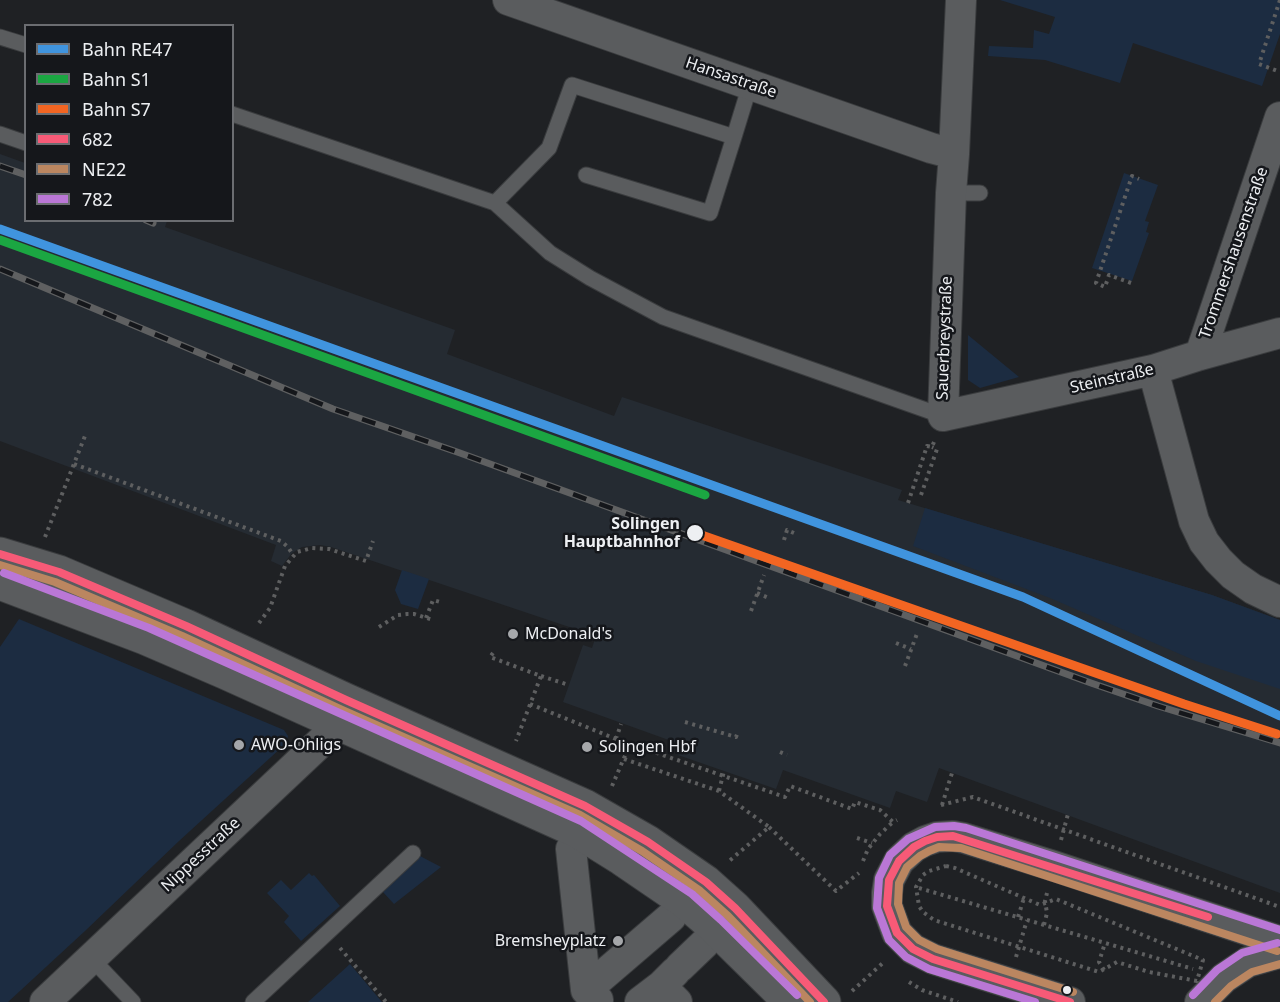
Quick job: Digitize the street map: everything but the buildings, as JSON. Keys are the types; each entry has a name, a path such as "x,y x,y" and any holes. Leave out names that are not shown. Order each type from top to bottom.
{"street":[{"name":"Hansastraße","path":"508,0 931,148 954,154"},
{"name":"Sauerbreystraße","path":"943,416 965,193 954,154 961,0"},
{"name":"Trommershausenstraße","path":"1200,355 1280,117"},
{"name":"Steinstraße","path":"943,416 1153,370 1280,333"},
{"path":"1153,370 1194,521 1204,542 1233,575 1253,589 1280,602"},
{"path":"1,578 59,572 186,626 341,711"},
{"path":"1,578 145,639 341,711 480,774 622,859 678,910 714,927 783,995"},
{"name":"Nippesstraße","path":"45,1002 323,740 341,711"},
{"path":"480,774 585,806 648,842 706,882 838,997"},
{"path":"1070,1002 933,959 913,950 897,933 887,906 886,893 899,861 914,847 925,841 937,837 964,838 1280,941"},
{"path":"572,849 632,992"},
{"path":"632,992 678,910"},
{"path":"632,992 705,943"},
{"path":"1200,1002 1224,978 1248,962 1280,953"}],"lane":[{"path":"0,37 24,44"},
{"path":"234,115 495,203 549,148 572,85 734,137"},
{"path":"586,175 710,213 750,85"},
{"path":"0,134 24,142"},
{"name":"Sauerbreystraße","path":"495,203 550,253 590,278 663,317 943,416"},
{"path":"253,1002 413,853"},
{"path":"91,957 133,1002"}],"path":[{"path":"1280,0 1259,64 1280,72"},
{"path":"1131,283 1108,275 1105,286 1096,283 1132,176 1139,179"},
{"path":"42,544 85,436 84,439"},
{"path":"908,503 930,447 937,449 921,495"},
{"path":"74,464 281,542 293,555"},
{"path":"784,540 787,530 794,532"},
{"path":"259,623 270,609 282,572 293,555 301,550 319,548 366,561 373,541"},
{"path":"751,611 764,575"},
{"path":"757,593 769,598"},
{"path":"426,618 433,600 440,602"},
{"path":"379,627 399,615 414,614 433,620"},
{"path":"905,666 918,631"},
{"path":"896,643 912,648"},
{"path":"493,653 490,657 569,685"},
{"path":"514,748 541,676"},
{"path":"530,704 615,739 724,773 785,797 790,786 852,809 855,801 880,810"},
{"path":"685,722 736,737 738,732"},
{"path":"615,739 621,724"},
{"path":"610,792 630,744"},
{"path":"780,752 788,755"},
{"path":"624,759 719,791 769,827 836,891 860,873"},
{"path":"719,791 724,773"},
{"path":"942,805 952,773"},
{"path":"1068,814 1064,829 1280,907"},
{"path":"723,867 769,827"},
{"path":"857,838 872,843"},
{"path":"946,866 1040,905 1045,902 1056,899 1203,960 1197,981 1149,972 1117,962 1099,973 928,917 919,906 916,887 923,875 946,866"},
{"path":"921,889 1187,967"},
{"path":"1018,917 1024,898"},
{"path":"1044,925 1047,913 1045,902"},
{"path":"1019,947 1027,920"},
{"path":"327,933 386,1002"},
{"path":"1104,970 1099,962 1105,943"},
{"path":"838,997 886,960 890,965"},
{"path":"903,978 922,990 958,1002"}],"shaded area":[{"path":"1000,0 1280,0 1280,34 1262,86 1133,43 1120,83 1045,60 988,56 989,46 1033,48 1034,30 1049,34 1055,17"},
{"path":"0,154 24,163 24,222 167,222 165,227 455,330 447,354 614,416 622,397 902,490 898,500 1212,595 1280,620 1280,893 939,768 927,802 896,791 890,808 783,770 776,789 675,754 677,743 563,702 583,645 592,648 596,636 331,547 320,545 302,547 292,553 282,566 271,561 276,545 0,441"},
{"path":"1124,173 1158,185 1145,221 1149,222 1146,232 1149,233 1132,281 1092,268"},
{"path":"968,335 1019,377 980,388 968,380"},
{"path":"925,508 1212,595 1280,620 1280,689 1196,661 1050,598 913,546"},
{"path":"402,570 429,579 418,609 401,604 395,590"},
{"path":"19,619 284,730 288,736 282,747 85,931 8,1002 0,1002 0,647"},
{"path":"420,856 441,867 394,904 382,891"},
{"path":"309,873 314,875 340,906 301,941 284,922 289,916 267,893 281,880 291,890"},
{"path":"350,964 382,1002 308,1002"}],"railway":[{"path":"0,166 24,174"},
{"path":"0,269 333,409 1091,683 1280,743"}],"rail line":[{"name":"RE47","path":"0,229 1023,597 1280,716"},
{"name":"S1","path":"0,240 705,495"},
{"name":"S7","path":"693,532 1184,704 1277,734"}],"transit line":[{"name":"682","path":"0,554 59,572 186,626 585,806 648,842 706,882 735,908 824,1002"},
{"name":"NE22","path":"0,565 55,582 182,636 342,710 580,815 642,851 699,890 728,916 810,1002"},
{"name":"782","path":"4,573 149,628 581,821 692,894 797,995"},
{"name":"782","path":"1035,1002 929,969 906,957 889,940 877,908 879,878 890,855 908,839 935,827 966,828 1280,930"},
{"name":"682","path":"1070,1002 933,959 913,949 897,933 887,906 889,880 899,861 914,847 925,841 937,837 953,836 1208,917"},
{"name":"NE22","path":"1073,992 937,949 919,940 906,927 898,904 899,883 907,867 920,856 939,847 961,848 1277,951"},
{"name":"782","path":"1193,995 1217,970 1242,953 1277,943"},
{"name":"NE22","path":"1215,1002 1231,986 1252,972 1280,964"}],"place":[{"name":"Solingen Hauptbahnhof","path":"695,533"},
{"name":"McDonald's","path":"513,634"},
{"name":"AWO-Ohligs","path":"239,745"},
{"name":"Solingen Hbf","path":"587,747"},
{"name":"Bremsheyplatz","path":"618,941"}]}
